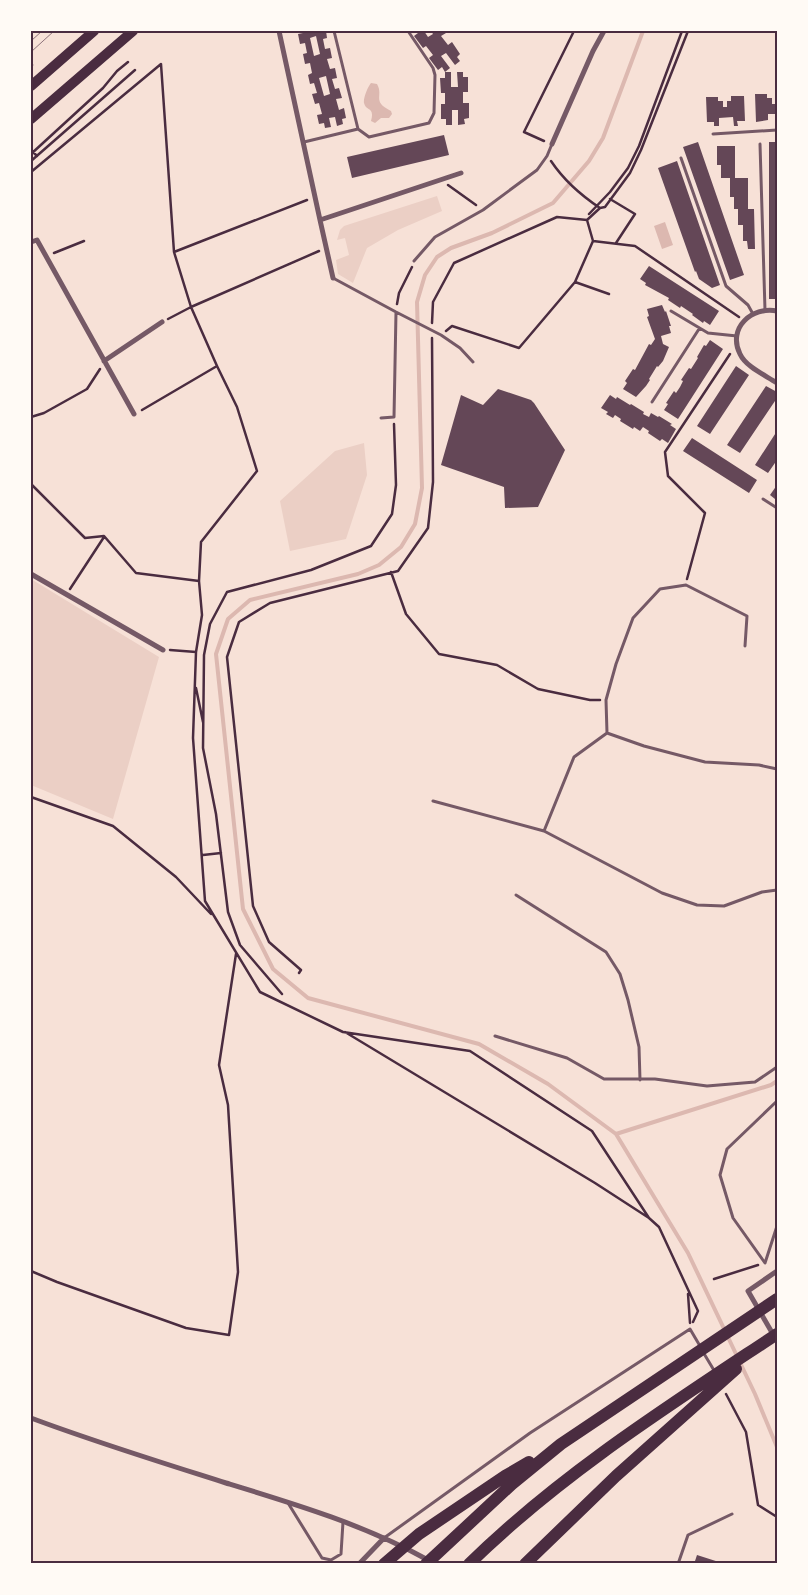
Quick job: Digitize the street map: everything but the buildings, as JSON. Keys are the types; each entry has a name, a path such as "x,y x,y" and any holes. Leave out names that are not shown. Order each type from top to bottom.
{"highway":[{"path":"388,1560 419,1534 505,1476 561,1444 777,1299"},
{"path":"471,1561 532,1507 598,1454 706,1388 776,1336"},
{"path":"525,1564 706,1388"},
{"path":"426,1564 512,1484 561,1444"}],"main road":[{"path":"31,86 94,31"},
{"path":"31,120 133,31"}],"street":[{"path":"278,31 333,278"},
{"path":"552,144 593,51 604,31"},
{"path":"320,220 461,173"},
{"path":"31,242 37,240 134,414"},
{"path":"777,312 765,310 753,314 744,320 737,336 738,350 744,360 750,366 777,382"},
{"path":"104,361 162,322"},
{"path":"31,574 163,650"},
{"path":"776,1336 748,1291 777,1271"},
{"path":"31,1418 98,1443 287,1502 384,1538 435,1564"},
{"path":"359,1564 384,1538"}],"lane":[{"path":"334,31 358,129 369,137 429,124 434,112 435,75 433,68 408,31"},
{"path":"303,142 358,129"},
{"path":"713,134 777,130"},
{"path":"414,262 435,237 483,210 537,170 547,156 552,144"},
{"path":"760,144 765,310"},
{"path":"681,158 726,286 748,305 753,314"},
{"path":"333,278 441,334 460,348 473,362"},
{"path":"670,311 699,329 717,335 737,336"},
{"path":"381,418 394,417 396,312"},
{"path":"652,402 699,329"},
{"path":"763,499 777,508"},
{"path":"607,733 606,700 616,664 633,618 660,589 686,585 747,616 745,646"},
{"path":"607,733 644,746 705,762 759,765 777,769"},
{"path":"544,831 574,757 607,733"},
{"path":"433,801 544,831 662,893 696,905 724,906 762,892 777,890"},
{"path":"516,895 606,952 620,974 628,1000 639,1047 640,1080"},
{"path":"495,1036 567,1058 604,1079 655,1079 708,1086 755,1082 777,1067"},
{"path":"765,1263 733,1218 720,1175 727,1149 777,1101"},
{"path":"765,1263 777,1226"},
{"path":"384,1538 530,1433 690,1330 719,1380"},
{"path":"287,1502 322,1558 331,1560 341,1554 342,1522"},
{"path":"678,1564 688,1535 732,1514"}],"path":[{"path":"552,144 524,132 574,31"},
{"path":"589,214 610,192 628,168 682,31"},
{"path":"299,973 301,970 269,942 253,906 227,656 239,622 270,603 347,582 398,571 428,528 432,482 433,302 454,263 557,217 587,220 600,208 605,207 630,173 642,150 688,31"},
{"path":"31,154 104,88 117,71 128,62"},
{"path":"31,172 161,64 174,252 191,308 237,407 257,471 201,542 199,581 202,615 196,652 193,738 205,901 215,919 260,992 344,1032 650,1218"},
{"path":"31,161 135,70"},
{"path":"31,150 38,155"},
{"path":"556,168 600,208"},
{"path":"441,180 483,210"},
{"path":"174,252 315,196"},
{"path":"610,199 635,214 616,243"},
{"path":"441,334 452,326 519,348 575,282 593,241 587,220"},
{"path":"46,256 84,241"},
{"path":"593,241 635,246 744,320"},
{"path":"162,322 326,248"},
{"path":"396,312 399,293 414,262"},
{"path":"575,282 609,294"},
{"path":"686,585 704,513 668,476 665,452 730,354 738,350"},
{"path":"31,417 44,413 87,389 104,361"},
{"path":"134,414 217,366"},
{"path":"282,994 240,945 228,912 216,814 204,748 204,655 210,624 227,592 341,561 371,546 392,514 398,484 394,417"},
{"path":"427,483 432,482"},
{"path":"31,484 85,538 104,536"},
{"path":"104,536 136,573 199,581"},
{"path":"66,594 104,536"},
{"path":"391,572 406,614 439,654 497,665 538,689 590,700 606,700"},
{"path":"163,650 196,652"},
{"path":"195,682 204,728"},
{"path":"31,798 114,826 176,877 215,919"},
{"path":"202,855 221,853"},
{"path":"31,1272 186,1328 229,1335 238,1272 228,1105 218,1065 236,953"},
{"path":"344,1032 470,1051 592,1131 650,1218 659,1227 698,1311 690,1330"},
{"path":"714,1279 765,1263"},
{"path":"688,1290 690,1330"},
{"path":"719,1380 746,1432 758,1505 777,1517"}],"shaded area":[{"path":"371,83 377,84 381,104 391,111 392,114 389,118 381,118 375,123 371,121 372,113 364,103 368,87"},
{"path":"437,196 442,211 398,230 367,248 353,283 338,274 336,260 349,255 345,238 337,240 340,230 344,226"},
{"path":"665,222 673,245 662,249 654,226"},
{"path":"364,443 367,475 346,539 290,551 280,501 335,451"},
{"path":"31,579 159,657 113,819 31,785"}],"waterway":[{"path":"643,31 603,138 589,161 553,203 492,233 451,248 437,257 425,275 417,302 422,488 415,524 401,547 379,565 358,574 250,600 228,619 216,654 243,909 273,969 308,998 479,1044 548,1084 616,1134 688,1253 755,1394 777,1447"},
{"path":"616,1134 771,1085 777,1081"}],"tram line":[{"path":"31,41 42,31"},
{"path":"31,52 54,31"}]}
